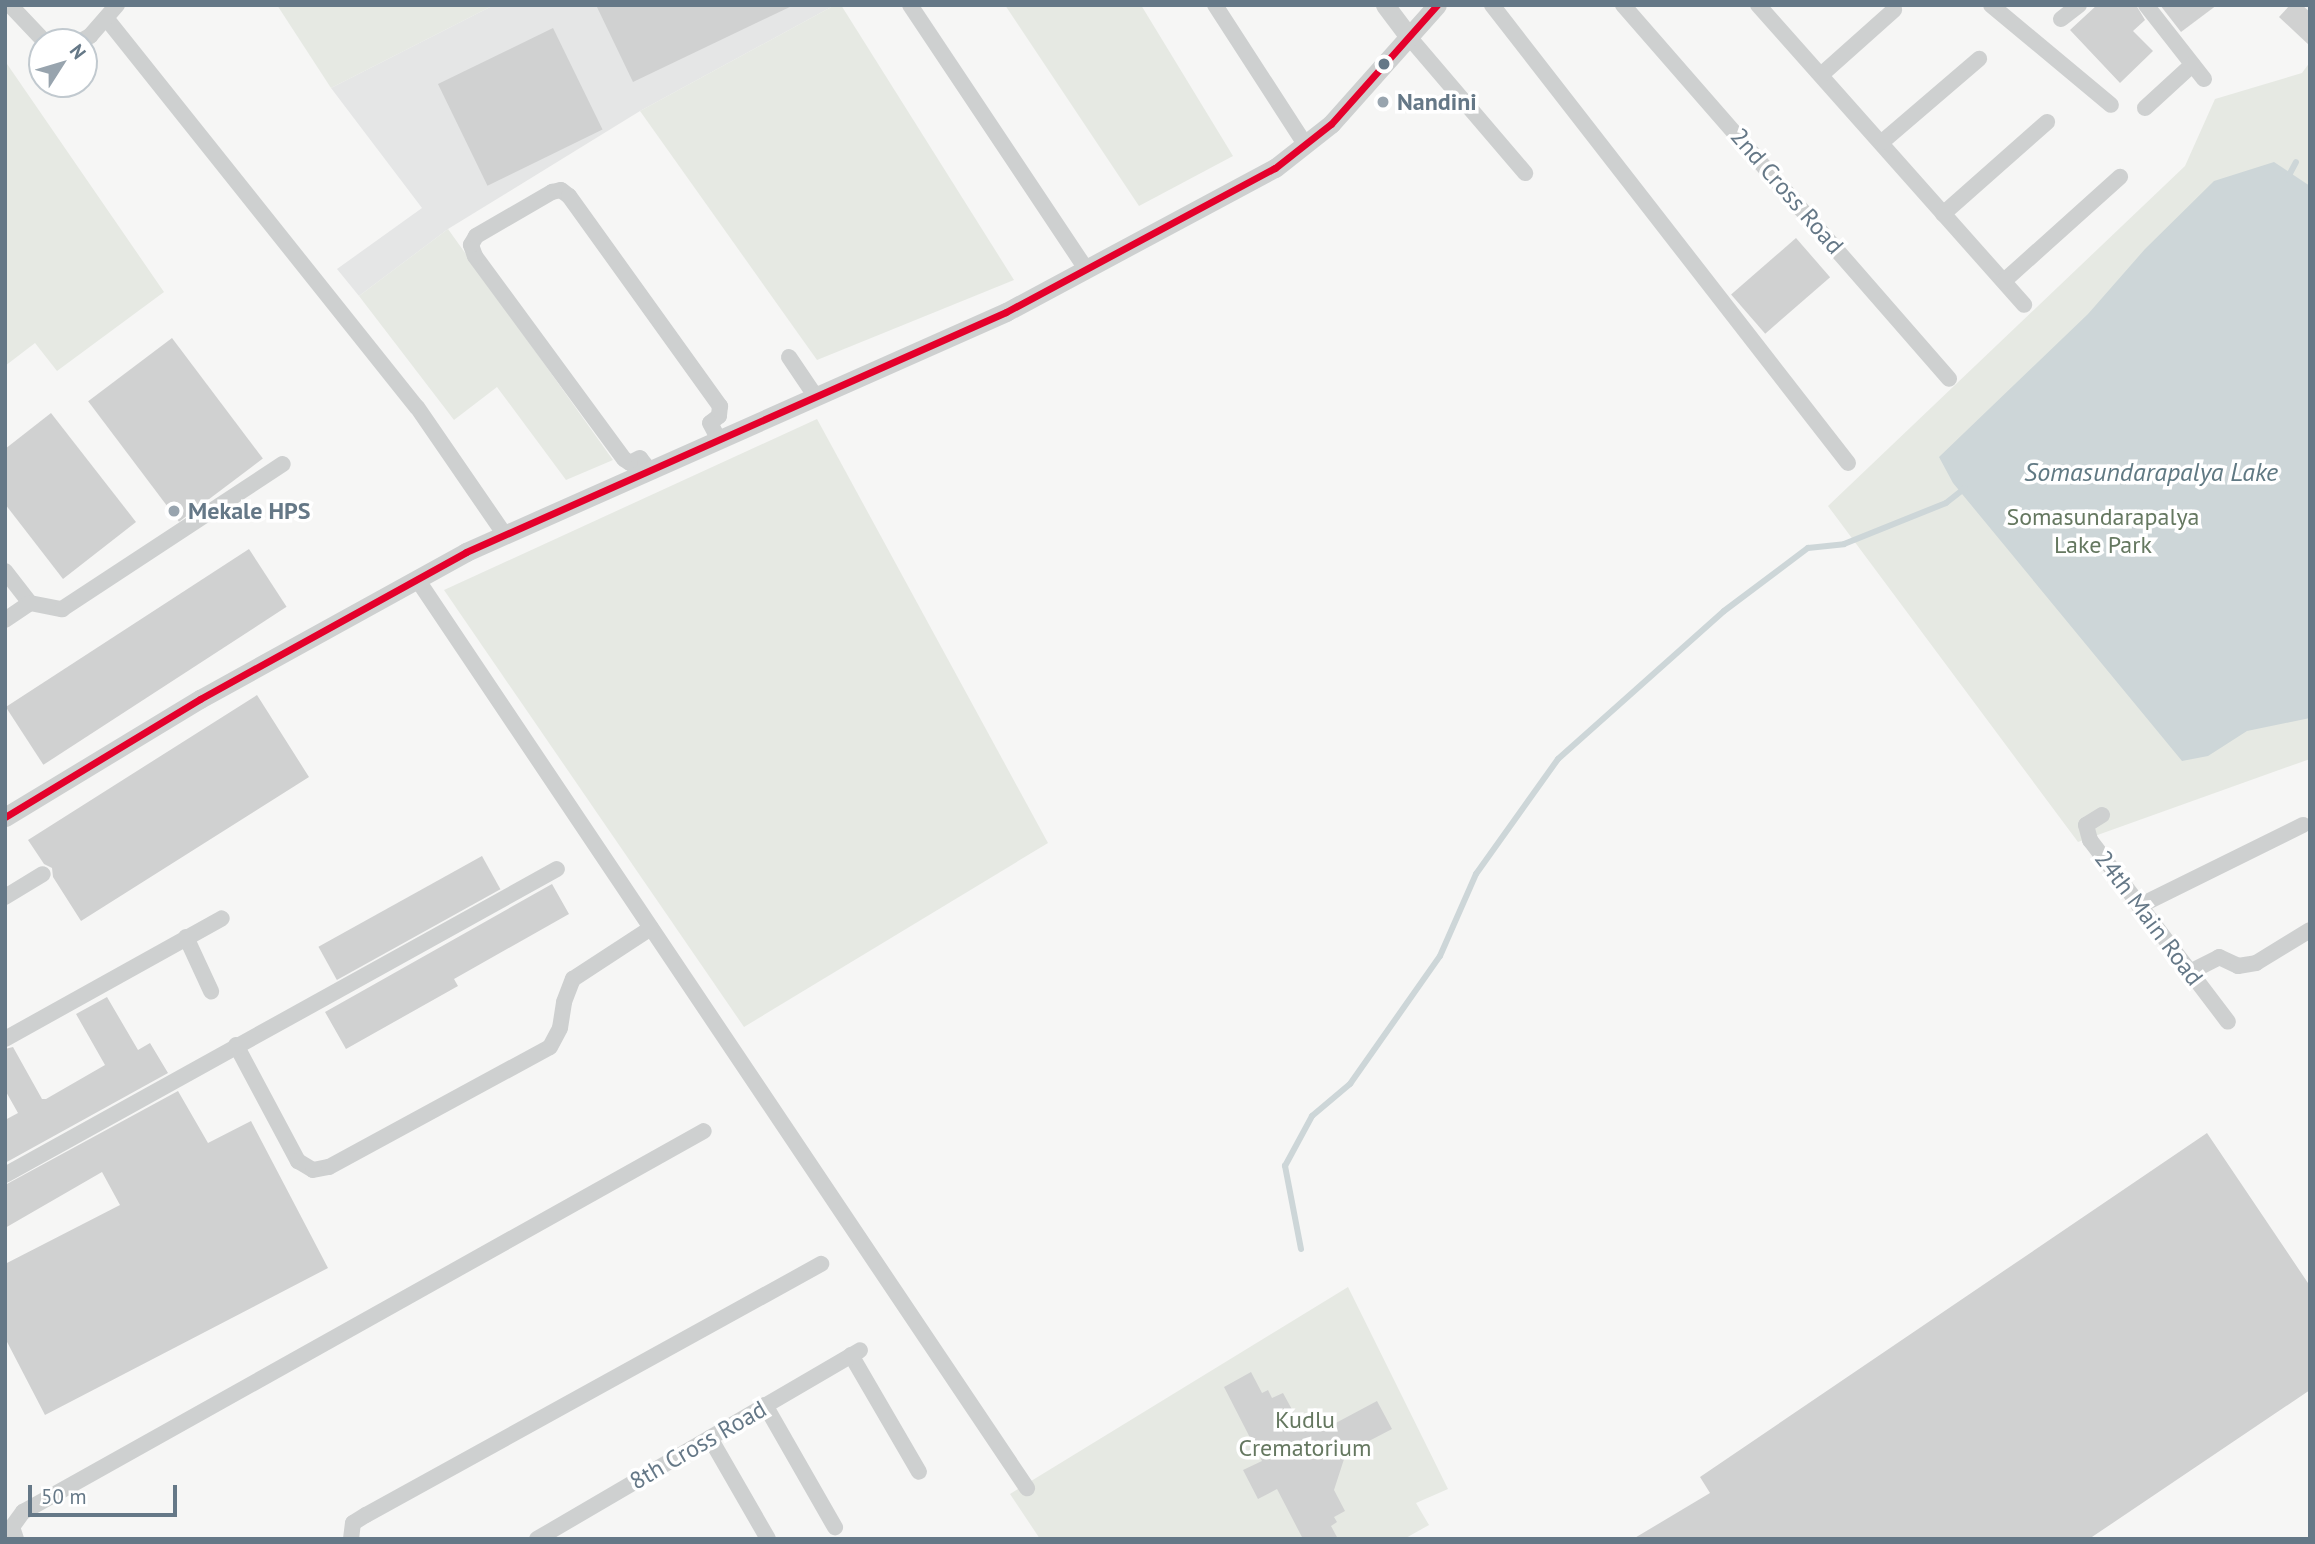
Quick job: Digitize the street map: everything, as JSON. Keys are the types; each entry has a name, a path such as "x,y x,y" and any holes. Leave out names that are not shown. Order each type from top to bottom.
{"street":[{"path":"910,5 1086,269"},
{"path":"1215,5 1305,144"},
{"path":"1385,5 1525,173"},
{"path":"5,817 200,698 417,579 505,535 1006,312 1275,168 1331,124 1437,5"},
{"path":"1492,5 1848,463"},
{"path":"1758,5 2024,305"},
{"path":"1992,5 2111,105"},
{"path":"2061,19 2080,5"},
{"path":"2146,5 2204,79"},
{"name":"2nd Cross Road","path":"1626,6 1949,379"},
{"path":"21,9 35,28"},
{"path":"1821,75 1894,10"},
{"path":"97,28 112,11 417,407 505,535"},
{"path":"1882,142 1979,59"},
{"path":"2145,107 2192,65"},
{"path":"1943,214 2047,122"},
{"path":"2004,281 2120,177"},
{"path":"650,471 639,458 630,463 624,459 475,256 471,245 476,236 552,192 561,190 569,196 720,406 719,416 710,423 719,440"},
{"path":"789,357 816,397"},
{"path":"5,571 30,603 62,609 283,464"},
{"path":"417,579 1027,1488"},
{"path":"5,620 30,603"},
{"name":"24th Main Road","path":"2102,815 2087,825 2090,840 2228,1022"},
{"path":"2139,905 2303,825"},
{"path":"5,1175 557,869"},
{"path":"5,897 43,874"},
{"path":"5,1039 222,918"},
{"path":"236,1045 298,1161 313,1170 329,1167 550,1047 561,1028 564,1002 573,979 651,928"},
{"path":"2190,972 2219,957 2238,965 2256,963 2310,930"},
{"path":"186,937 211,991"},
{"path":"16,1539 12,1527 23,1512 704,1131"},
{"path":"351,1539 353,1523 366,1514 821,1265"},
{"name":"8th Cross Road","path":"537,1539 855,1353 919,1472"},
{"path":"765,1405 835,1527"},
{"path":"710,1438 768,1539"}],"shaded area":[{"path":"494,5 835,5 640,111 448,229 359,296 337,269 422,208 331,88"}],"green space":[{"path":"277,5 494,5 331,88"},
{"path":"835,5 841,5 1014,280 817,360 640,111"},
{"path":"1005,5 1141,5 1233,156 1139,206"},
{"path":"5,61 164,292 57,371 35,343 5,366"},
{"name":"Somasundarapalya Lake","path":"2310,62 2310,759 2078,842 1828,506 2185,166 2215,99 2302,73"},
{"path":"448,229 613,460 566,480 497,387 454,420 359,296"},
{"path":"817,419 1048,843 744,1027 444,590"},
{"name":"Kudlu Crematorium","path":"1348,1287 1448,1489 1416,1503 1429,1525 1404,1539 1040,1539 1010,1494"}],"water":[{"name":"Somasundarapalya Lake","path":"2274,162 2310,186 2310,718 2247,731 2208,756 2182,761 1953,483 1939,457 2088,314 2145,249 2214,181"}],"building":[{"path":"596,5 794,5 633,82"},
{"path":"2097,5 2136,5 2145,20 2133,31 2153,51 2120,83 2070,30"},
{"path":"2160,5 2217,5 2181,32"},
{"path":"2290,5 2302,5 2310,12 2310,46 2279,17"},
{"path":"553,28 603,130 487,186 438,84"},
{"path":"1796,238 1830,277 1765,334 1731,294"},
{"path":"172,338 263,459 179,522 88,401"},
{"path":"51,413 136,522 63,579 5,504 5,449"},
{"path":"249,549 287,607 43,765 6,707"},
{"path":"257,695 309,777 81,921 53,877 52,868 44,864 28,840"},
{"path":"482,856 500,889 337,980 318,947"},
{"path":"552,884 569,914 454,979 458,986 346,1049 325,1012"},
{"path":"107,997 138,1050 150,1043 168,1073 5,1163 5,1120 18,1113 5,1090 5,1049 13,1047 42,1099 46,1099 105,1065 76,1014"},
{"path":"178,1091 208,1143 251,1121 328,1268 45,1415 5,1338 5,1264 120,1205 102,1172 5,1228 5,1185"},
{"path":"2207,1133 2310,1286 2310,1390 2089,1539 1633,1539 1710,1493 1700,1477"},
{"path":"1251,1372 1262,1393 1268,1390 1272,1398 1283,1393 1295,1415 1332,1425 1377,1401 1392,1429 1346,1453 1334,1490 1345,1511 1334,1517 1337,1522 1331,1526 1338,1539 1303,1539 1277,1489 1258,1499 1243,1470 1262,1461 1224,1387"}],"waterway":[{"path":"2287,179 2296,162"},
{"path":"1301,1249 1285,1166 1312,1116 1350,1084 1440,956 1476,874 1558,759 1724,611 1808,548 1844,544 1946,503 1965,488"}],"transit line":[{"path":"5,817 200,699 466,552 1006,312 1275,168 1331,124 1437,5"}],"place":[{"name":"Nandini","path":"1383,102"},
{"name":"Mekale HPS","path":"174,511"}],"park label":[{"name":"Somasundarapalya Lake Park","path":"2103,531"}]}
